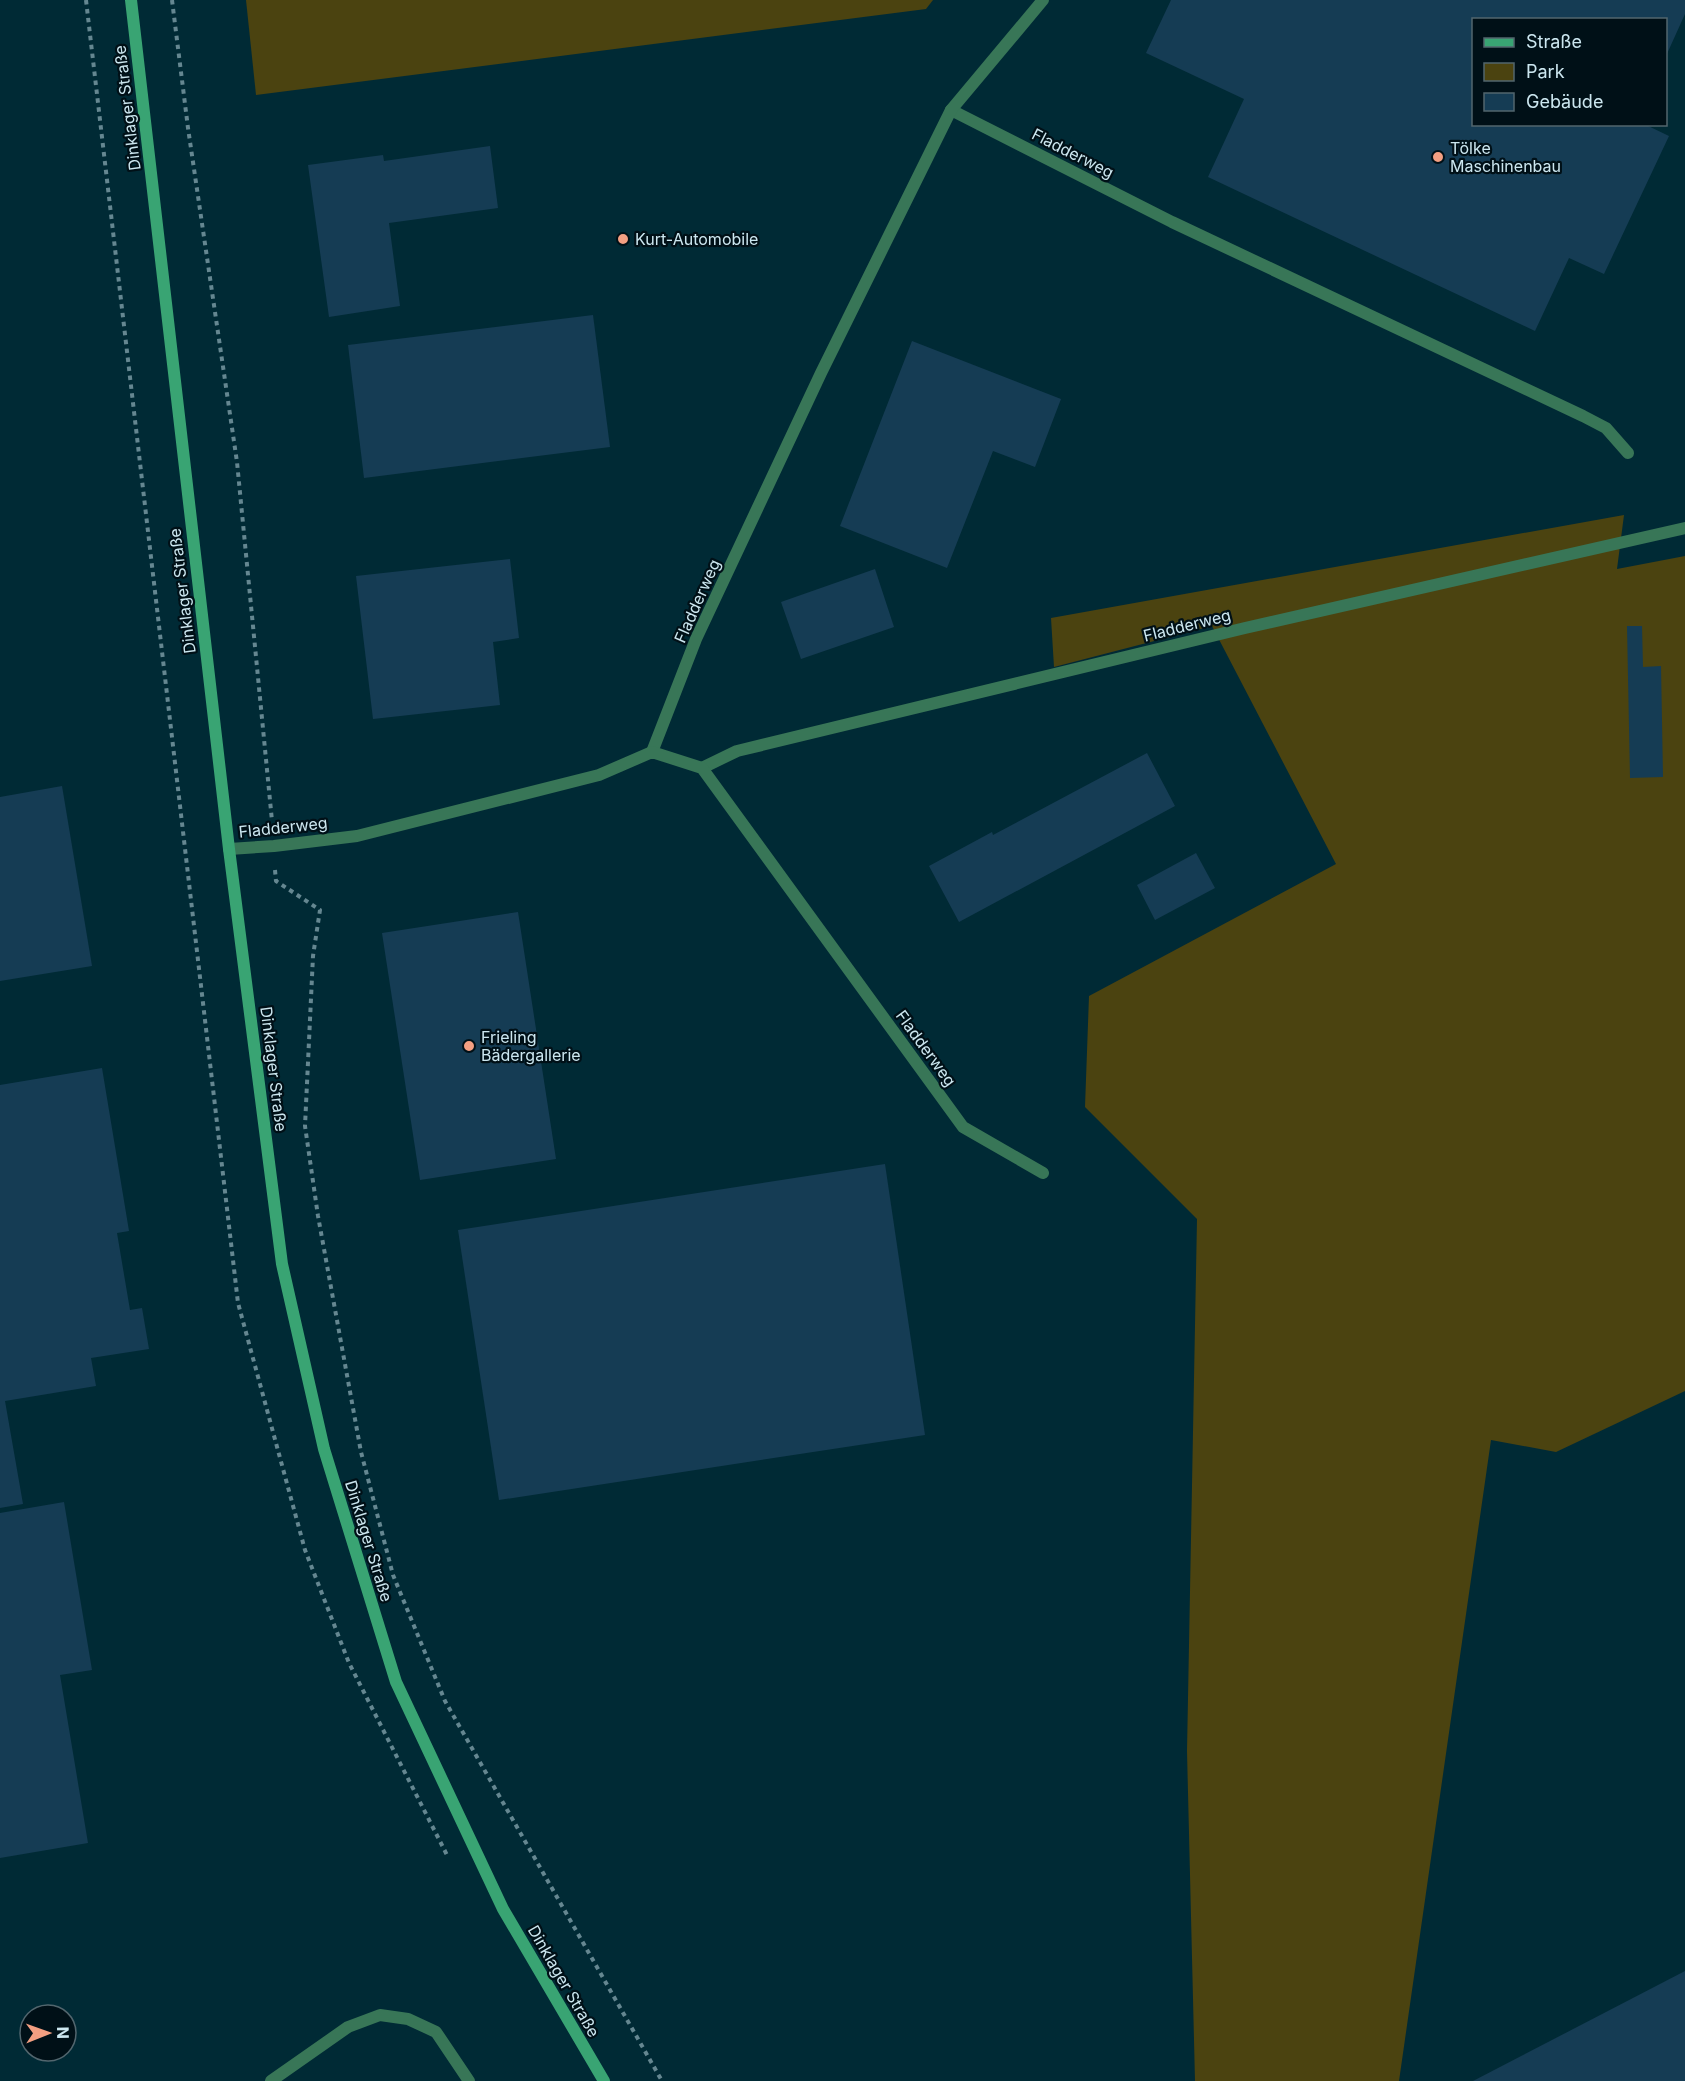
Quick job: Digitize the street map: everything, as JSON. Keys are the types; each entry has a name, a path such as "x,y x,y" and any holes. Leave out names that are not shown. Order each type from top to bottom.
{"main road":[{"name":"Dinklager Straße","path":"131,0 229,849 282,1264 324,1449 396,1682 502,1909 604,2081"}],"street":[{"name":"Fladderweg","path":"229,849 357,836 599,775 652,752 696,639 821,374 951,110 1043,0"},
{"name":"Fladderweg","path":"951,110 1172,222 1583,416 1605,428 1628,453"},
{"name":"Fladderweg","path":"1043,1173 963,1127 702,768 737,751 1245,628 1685,528"},
{"path":"652,752 702,768"},
{"path":"271,2081 348,2027 380,2015 408,2019 436,2032 469,2081"}],"path":[{"path":"172,0 188,128 237,462 276,881 320,910 313,956 305,1126 318,1216 361,1452 393,1575 445,1701 662,2081"}],"green space":[{"path":"246,0 933,0 926,9 256,95"},
{"path":"1624,515 1617,569 1685,556 1685,1391 1556,1452 1491,1440 1399,2081 1195,2081 1187,1751 1197,1219 1085,1107 1089,996 1336,864 1212,626 1054,667 1051,618"}],"building":[{"name":"Tölke Maschinenbau","path":"1171,0 1685,0 1685,14 1667,54 1667,18 1472,18 1472,126 1648,126 1669,136 1604,274 1569,258 1535,331 1208,177 1244,99 1146,53"},
{"path":"490,146 498,208 389,223 400,306 329,317 308,165 383,155 384,161"},
{"path":"593,315 610,447 364,478 348,345"},
{"path":"912,341 1061,399 1035,467 993,451 947,568 840,526"},
{"path":"510,559 519,638 493,642 500,705 373,719 356,576"},
{"path":"875,569 894,627 801,659 781,602"},
{"path":"1627,626 1642,626 1643,667 1661,666 1663,777 1630,778"},
{"path":"1147,753 1175,806 959,922 929,866 992,832 993,835"},
{"path":"62,786 92,966 0,981 0,797"},
{"path":"1196,853 1215,888 1155,920 1137,885"},
{"name":"Frieling Bädergallerie","path":"518,912 556,1159 420,1180 382,933"},
{"path":"102,1068 129,1231 117,1233 130,1310 142,1308 149,1349 91,1358 96,1386 5,1401 23,1504 0,1508 0,1085"},
{"path":"885,1164 925,1435 499,1500 458,1230"},
{"path":"64,1502 92,1670 60,1675 88,1843 0,1858 0,1513"},
{"path":"1685,1971 1685,2081 1473,2081"}],"place":[{"name":"Tölke Maschinenbau","path":"1438,157"},
{"name":"Kurt-Automobile","path":"623,239"},
{"name":"Frieling Bädergallerie","path":"469,1046"}]}
